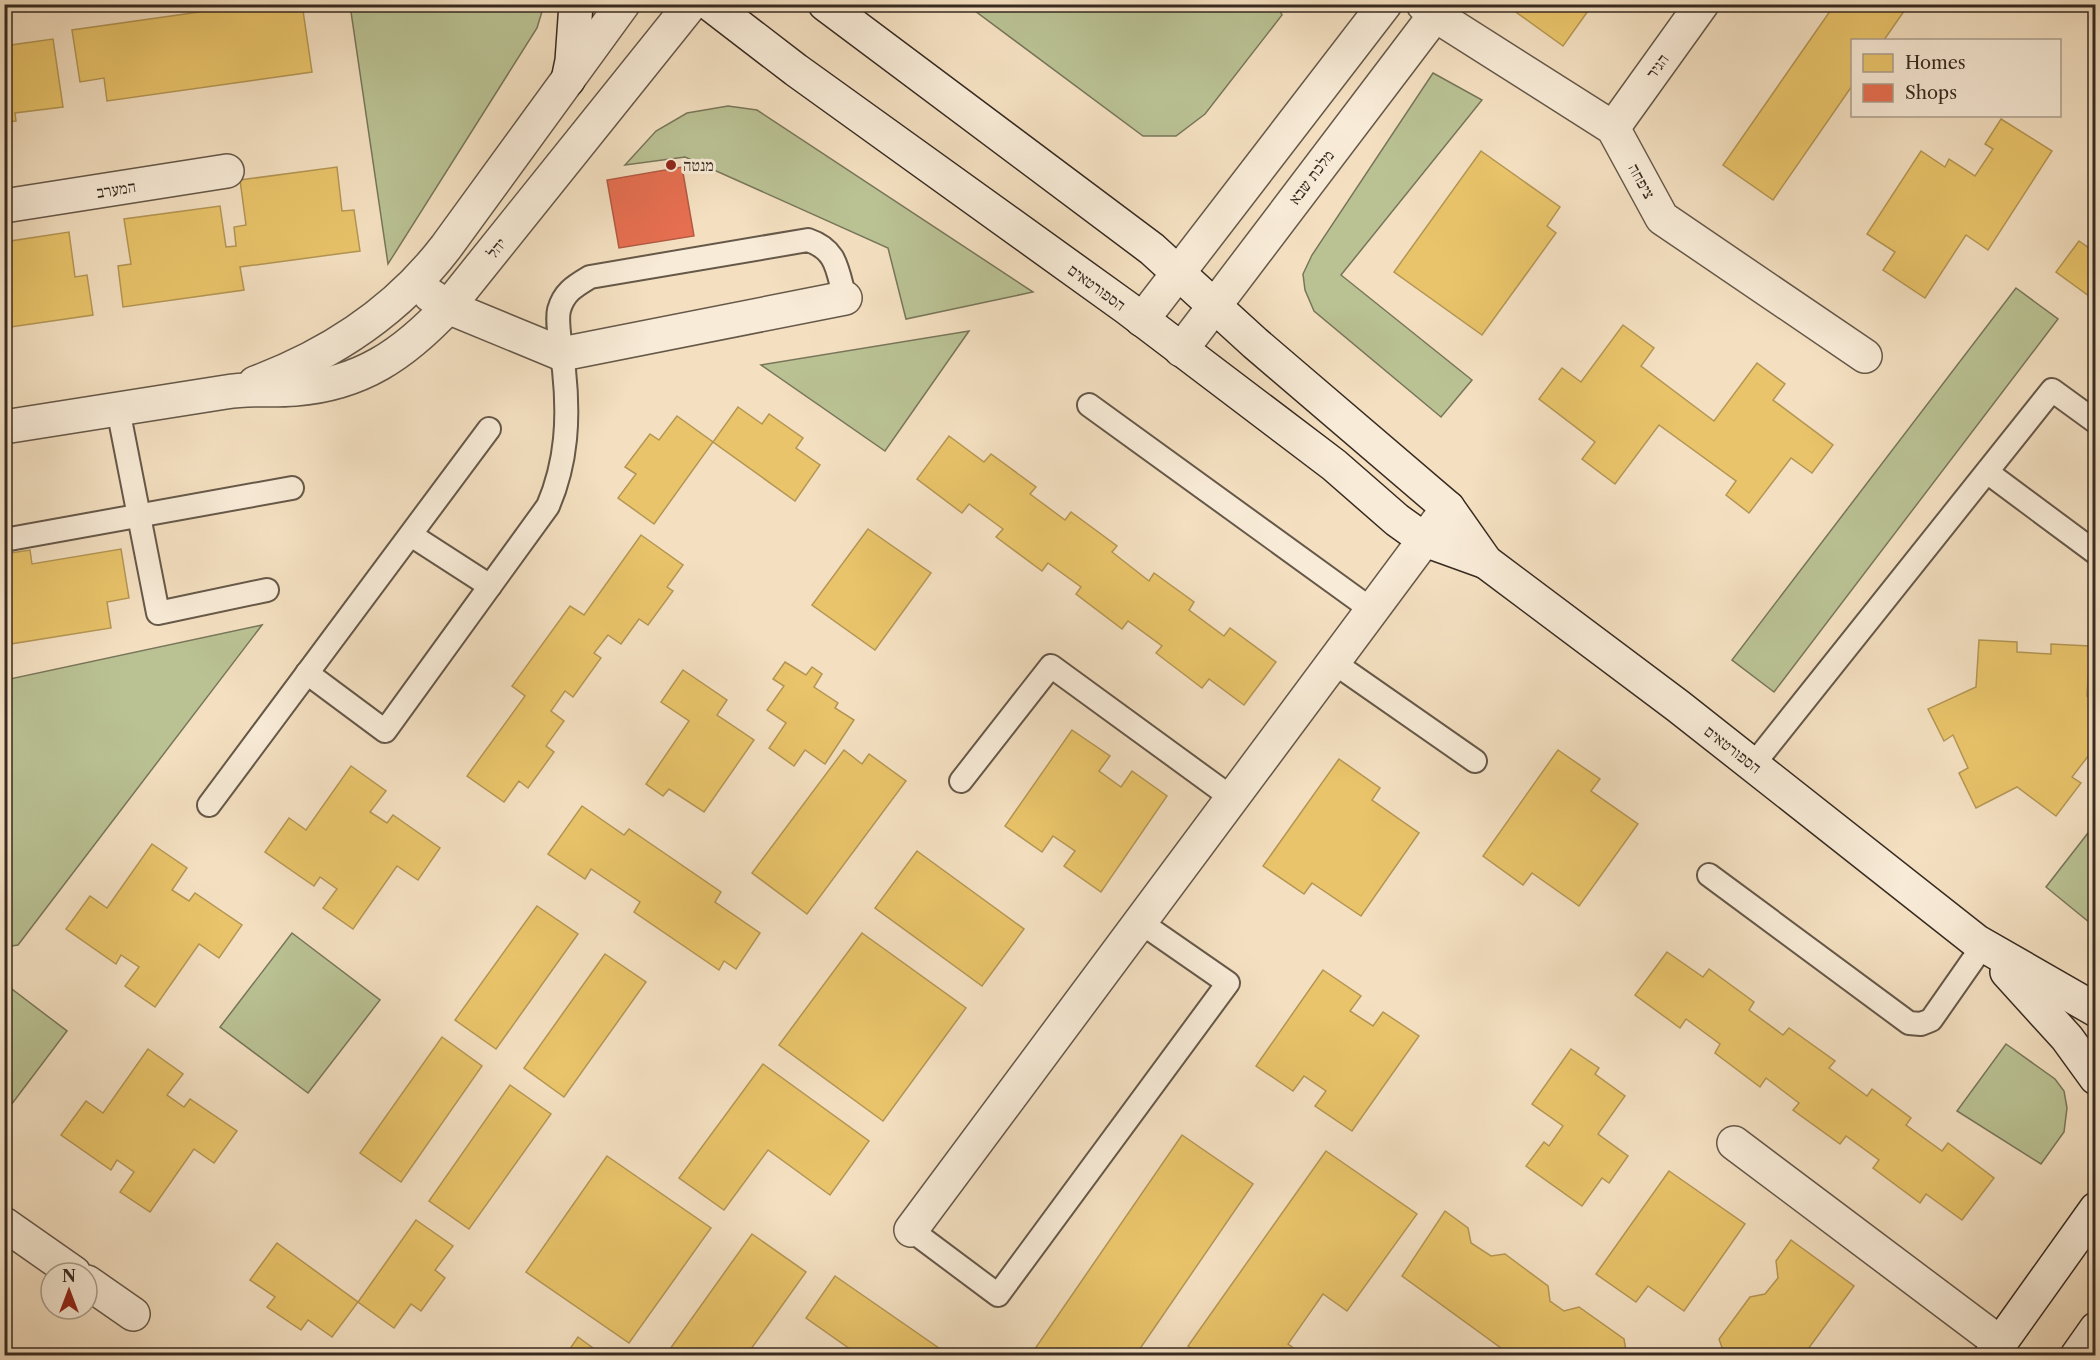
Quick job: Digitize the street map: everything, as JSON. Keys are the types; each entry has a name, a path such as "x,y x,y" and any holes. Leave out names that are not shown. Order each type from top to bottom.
{"street":[{"path":"568,80 573,52 576,4"},
{"name":"יהל","path":"238,390 327,350 380,315 414,284 446,247 623,4"},
{"name":"יהל","path":"4,427 238,390 296,389 351,377 377,366 402,351 448,308 691,4"},
{"name":"הספורטאים","path":"710,4 796,70 1142,320 1334,465 1397,520 1425,540 1486,562 1753,765 1979,944 2051,1018 2096,1078"},
{"name":"הספורטאים","path":"825,4 1116,220 1179,272 1255,343 1448,508 1486,562"},
{"path":"1142,320 1385,4"},
{"name":"הגיר","path":"1613,128 1702,4"},
{"name":"ציפחה","path":"1433,8 1613,128 1662,218 1865,356"},
{"name":"מלכת שבא","path":"1181,350 1433,8"},
{"name":"המערב","path":"4,206 227,171"},
{"path":"414,284 448,308 562,354 845,298"},
{"path":"911,1230 1448,508"},
{"name":"הספורטאים","path":"1979,944 2096,1010"},
{"path":"1734,1143 1996,1349 2096,1209"},
{"path":"4,1224 57,1261"},
{"path":"99,1290 133,1314"},
{"path":"2077,1356 2096,1329"}],"lane":[{"path":"307,673 385,731 548,506 560,473 566,435 566,396 559,311 566,293 590,277 808,240 829,251 845,298"},
{"path":"1753,765 2052,390 2096,422"},
{"path":"1089,405 1372,610"},
{"path":"118,409 158,613 267,591"},
{"path":"209,805 489,429"},
{"path":"1987,472 2096,553"},
{"path":"4,540 292,488"},
{"path":"411,535 490,586"},
{"path":"1333,662 1475,761"},
{"path":"961,781 1051,666 1232,798"},
{"path":"1709,875 1908,1023 1921,1024 1931,1020 1979,944"},
{"path":"911,1230 998,1295 1228,983 1140,922"}],"green space":[{"path":"1277,4 1282,15 1205,114 1176,136 1143,136 967,5"},
{"path":"350,5 544,5 537,28 388,264"},
{"path":"1433,73 1482,100 1341,275 1472,380 1441,417 1314,311 1305,290 1303,274 1312,255"},
{"path":"728,106 757,110 1033,292 906,319 888,248 685,157 625,165 656,131 687,113"},
{"path":"2016,288 2058,319 1774,692 1732,660"},
{"path":"969,331 885,451 761,365"},
{"path":"262,625 18,945 5,947 5,680"},
{"path":"2095,824 2095,927 2046,887"},
{"path":"292,933 380,1000 308,1093 220,1027"},
{"path":"4,983 67,1031 5,1113 4,1113"},
{"path":"2006,1044 2055,1079 2064,1091 2067,1108 2064,1132 2041,1164 1957,1111"}],"building: Homes":[{"path":"256,4 302,4 312,72 107,101 104,78 80,82 72,30"},
{"path":"1517,4 1593,4 1563,46 1513,10"},
{"path":"1835,4 1909,4 1885,39 1851,39 1851,87 1773,200 1723,165"},
{"path":"53,39 63,107 15,113 16,121 4,122 4,46"},
{"path":"2001,119 2052,151 1988,250 1966,235 1925,298 1883,270 1895,252 1867,234 1921,151 1945,167 1949,159 1975,176 1993,149 1985,144"},
{"path":"1481,151 1560,207 1547,226 1556,233 1482,335 1394,272"},
{"path":"337,167 342,211 354,210 360,251 240,267 244,290 123,307 118,266 131,264 124,219 220,206 226,247 236,246 234,227 246,225 240,180"},
{"path":"69,232 75,277 87,275 93,315 4,328 4,242"},
{"path":"2079,241 2096,253 2096,301 2056,272"},
{"path":"1623,325 1654,348 1641,366 1714,421 1757,363 1785,384 1773,400 1833,445 1812,473 1791,458 1749,513 1726,495 1736,481 1659,425 1615,484 1582,459 1595,442 1539,399 1562,368 1581,382"},
{"path":"738,407 762,424 769,414 803,438 796,448 820,465 795,501 713,442"},
{"path":"677,416 713,442 654,524 618,498 636,474 625,467 650,434 659,440"},
{"path":"949,436 984,462 991,454 1036,487 1030,494 1065,520 1071,512 1117,546 1112,552 1149,581 1154,573 1194,602 1189,610 1224,636 1230,628 1276,662 1244,705 1209,679 1202,688 1156,653 1162,646 1128,621 1122,629 1076,594 1081,587 1048,563 1042,571 996,537 1003,529 969,504 962,513 917,479"},
{"path":"868,529 931,573 875,650 812,605"},
{"path":"641,535 683,565 667,587 673,591 648,625 639,619 621,644 608,635 594,653 601,658 573,697 565,691 551,711 564,721 546,746 554,752 528,788 519,781 504,802 467,776 525,696 512,686 570,606 584,615"},
{"path":"121,549 129,598 107,602 111,628 4,645 4,554 30,550 32,564"},
{"path":"1979,640 2017,642 2017,652 2051,654 2051,644 2090,646 2087,696 2096,702 2096,746 2072,777 2081,783 2056,816 2017,787 1976,808 1959,773 1968,768 1953,735 1944,741 1928,709 1976,687"},
{"path":"785,662 806,675 812,667 822,674 814,687 838,703 835,708 854,720 825,764 805,750 794,766 769,748 786,723 767,710 784,686 773,679"},
{"path":"683,670 727,700 717,715 754,740 704,812 669,789 663,796 646,784 689,721 661,702"},
{"path":"1072,730 1110,756 1099,771 1121,787 1132,771 1167,796 1101,892 1064,866 1075,851 1053,836 1042,852 1005,826"},
{"path":"844,750 862,764 869,754 906,781 807,914 752,873"},
{"path":"1558,750 1600,779 1591,791 1638,824 1579,906 1532,873 1523,885 1483,856"},
{"path":"1339,759 1380,788 1372,800 1419,833 1361,916 1312,883 1304,894 1263,866"},
{"path":"351,766 386,791 370,812 387,823 393,815 440,848 418,880 397,866 353,929 323,908 337,889 320,877 314,886 265,852 289,818 306,830"},
{"path":"582,806 624,835 629,829 721,892 715,902 760,933 736,969 724,961 719,970 634,912 640,902 591,869 585,879 548,854"},
{"path":"152,844 187,868 172,890 189,901 195,893 242,925 219,958 199,944 155,1007 125,986 139,967 121,955 116,964 66,929 90,896 107,908"},
{"path":"917,851 1024,929 982,986 875,908"},
{"path":"537,906 578,934 496,1049 455,1020"},
{"path":"862,933 966,1008 883,1121 779,1045"},
{"path":"1667,952 1703,977 1709,969 1754,1002 1749,1010 1783,1035 1789,1028 1835,1061 1829,1068 1867,1096 1872,1089 1911,1118 1906,1125 1942,1151 1948,1143 1994,1178 1962,1220 1926,1194 1920,1203 1873,1168 1879,1160 1846,1136 1840,1144 1793,1110 1799,1103 1766,1078 1760,1087 1715,1053 1720,1044 1686,1019 1680,1028 1635,995"},
{"path":"605,954 646,982 564,1097 524,1068"},
{"path":"1323,970 1361,996 1350,1011 1373,1026 1383,1012 1419,1036 1352,1131 1315,1106 1326,1091 1304,1076 1293,1091 1256,1066"},
{"path":"442,1037 482,1066 401,1182 360,1153"},
{"path":"148,1049 183,1074 167,1095 184,1107 190,1099 237,1131 214,1163 194,1149 150,1212 120,1192 134,1172 117,1160 111,1170 61,1135 86,1101 103,1113"},
{"path":"1571,1049 1599,1068 1595,1074 1625,1096 1598,1134 1628,1156 1609,1183 1602,1178 1582,1206 1526,1166 1544,1142 1549,1146 1563,1126 1532,1104"},
{"path":"763,1064 869,1141 830,1195 768,1150 724,1210 679,1178"},
{"path":"510,1085 551,1114 469,1229 429,1201"},
{"path":"1182,1135 1253,1184 1135,1356 1030,1356"},
{"path":"1326,1151 1417,1214 1347,1311 1323,1294 1288,1344 1305,1356 1202,1356 1188,1346"},
{"path":"607,1156 711,1228 629,1343 526,1272"},
{"path":"1669,1171 1745,1224 1684,1311 1648,1286 1636,1302 1596,1274"},
{"path":"1445,1211 1468,1228 1471,1243 1491,1256 1505,1254 1548,1286 1550,1301 1564,1311 1579,1307 1624,1339 1627,1356 1512,1356 1402,1276"},
{"path":"416,1220 453,1246 435,1270 445,1278 421,1311 411,1304 394,1328 358,1302"},
{"path":"752,1234 806,1272 746,1356 665,1356"},
{"path":"1791,1240 1854,1286 1803,1356 1722,1356 1724,1353 1719,1339 1750,1297 1765,1294 1778,1278 1776,1261"},
{"path":"277,1243 358,1302 332,1337 308,1320 301,1330 267,1307 275,1297 250,1280"},
{"path":"835,1276 946,1353 944,1356 860,1356 806,1318"},
{"path":"578,1337 604,1356 565,1356"}],"building: Shops":[{"path":"682,167 694,236 619,248 607,180"}],"place":[{"name":"מנטה","path":"671,165"}]}
